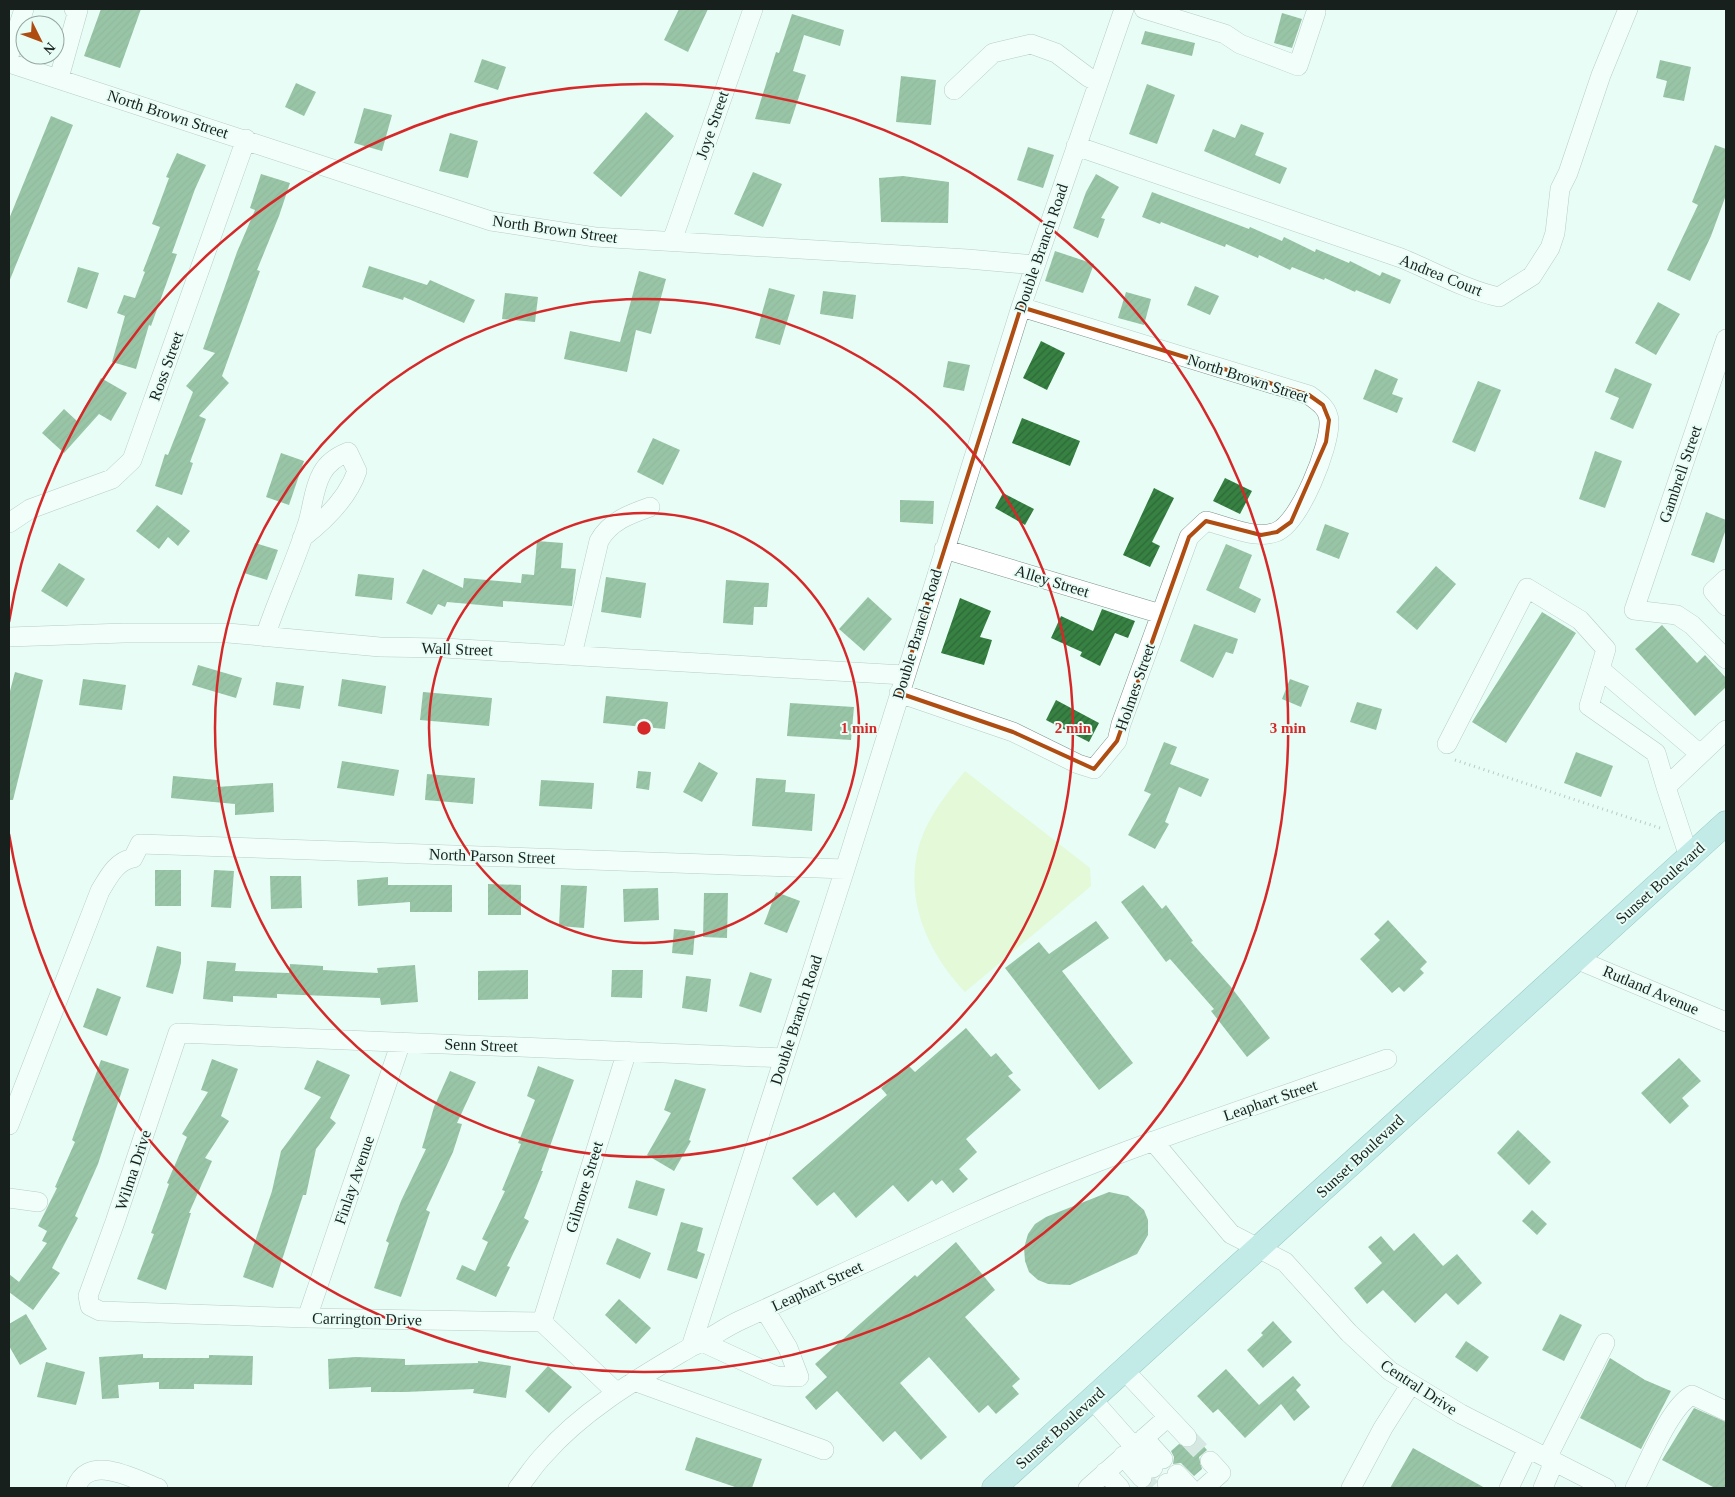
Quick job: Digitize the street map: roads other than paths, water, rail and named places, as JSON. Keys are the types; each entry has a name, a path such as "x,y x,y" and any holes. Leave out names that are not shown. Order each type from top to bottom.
{"main road":[{"name":"Sunset Boulevard","path":"994,1488 1261,1248 1576,959 1685,846 1724,829"}],"street":[{"path":"9,54 24,9"},
{"path":"59,78 78,10 74,9"},
{"name":"Joye Street","path":"672,241 753,9"},
{"name":"Double Branch Road","path":"696,1344 784,1058 1021,307 1124,9"},
{"path":"1144,9 1225,34 1240,44 1298,66 1316,12"},
{"name":"Andrea Court","path":"1076,146 1401,258 1465,286 1499,296 1532,276 1550,248 1555,233 1560,189 1568,173 1600,75 1628,9"},
{"path":"954,90 993,53 1031,44 1056,53 1088,77 1098,82"},
{"name":"North Brown Street","path":"9,62 246,139 343,174 491,221 595,237 968,259 1035,266"},
{"name":"Ross Street","path":"9,523 30,510 112,479 132,460 246,139"},
{"name":"North Brown Street","path":"1021,307 1309,395 1323,405 1329,420 1326,442 1304,499 1291,522 1277,532 1261,535 1206,521"},
{"name":"Gambrell Street","path":"1726,339 1634,610 1677,615 1692,625 1726,658"},
{"path":"572,655 599,541 616,522 650,507"},
{"name":"Holmes Street","path":"902,684 1013,732 1078,764 1094,769 1117,741 1121,724 1189,537 1206,521"},
{"path":"265,637 302,538"},
{"name":"Alley Street","path":"944,549 1161,614"},
{"path":"1726,579 1712,591 1726,606"},
{"path":"1447,744 1527,588 1580,620 1606,649 1589,706 1656,753 1685,846"},
{"name":"Wall Street","path":"9,637 124,632 228,634 380,647 444,648 572,655 902,684"},
{"path":"1600,669 1700,754"},
{"path":"1666,787 1726,730"},
{"name":"North Parson Street","path":"9,1125 100,891 112,872 124,859 133,858 140,844 845,868"},
{"name":"Rutland Avenue","path":"1576,959 1726,1022"},
{"name":"Senn Street","path":"178,1033 784,1058"},
{"name":"Wilma Drive","path":"90,1306 88,1296 115,1222 178,1033"},
{"name":"Finlay Avenue","path":"307,1318 401,1042"},
{"name":"Gilmore Street","path":"542,1322 627,1051"},
{"name":"Leaphart Street","path":"518,1488 543,1455 567,1431 616,1392 696,1344 739,1321 966,1216 1152,1141 1387,1059"},
{"path":"1152,1141 1231,1234 1261,1248"},
{"path":"9,1198 38,1202"},
{"name":"Central Drive","path":"1261,1248 1285,1262 1349,1333 1390,1371 1461,1414 1606,1488"},
{"name":"Carrington Drive","path":"90,1306 100,1311 307,1318 542,1322"},
{"path":"696,1344 776,1376 799,1377 788,1348 765,1310"},
{"path":"542,1322 616,1392"},
{"path":"1543,1488 1550,1460 1605,1342"},
{"path":"1124,1370 1187,1436"},
{"path":"634,1382 824,1450"},
{"path":"1351,1488 1383,1428 1411,1384"},
{"path":"1635,1488 1675,1410 1686,1398 1692,1395 1726,1411"},
{"path":"1092,1399 1124,1455 1143,1475"},
{"path":"1088,1488 1168,1416"},
{"path":"1509,1488 1528,1448"},
{"path":"1124,1455 1143,1475"},
{"path":"1204,1488 1221,1473 1210,1461"},
{"path":"76,1488 78,1483 91,1471 112,1470 158,1488"},
{"path":"1172,1482 1190,1488"}],"tunnel":[{"path":"1187,1437 1210,1461"},
{"path":"1142,1478 1151,1488"}]}
